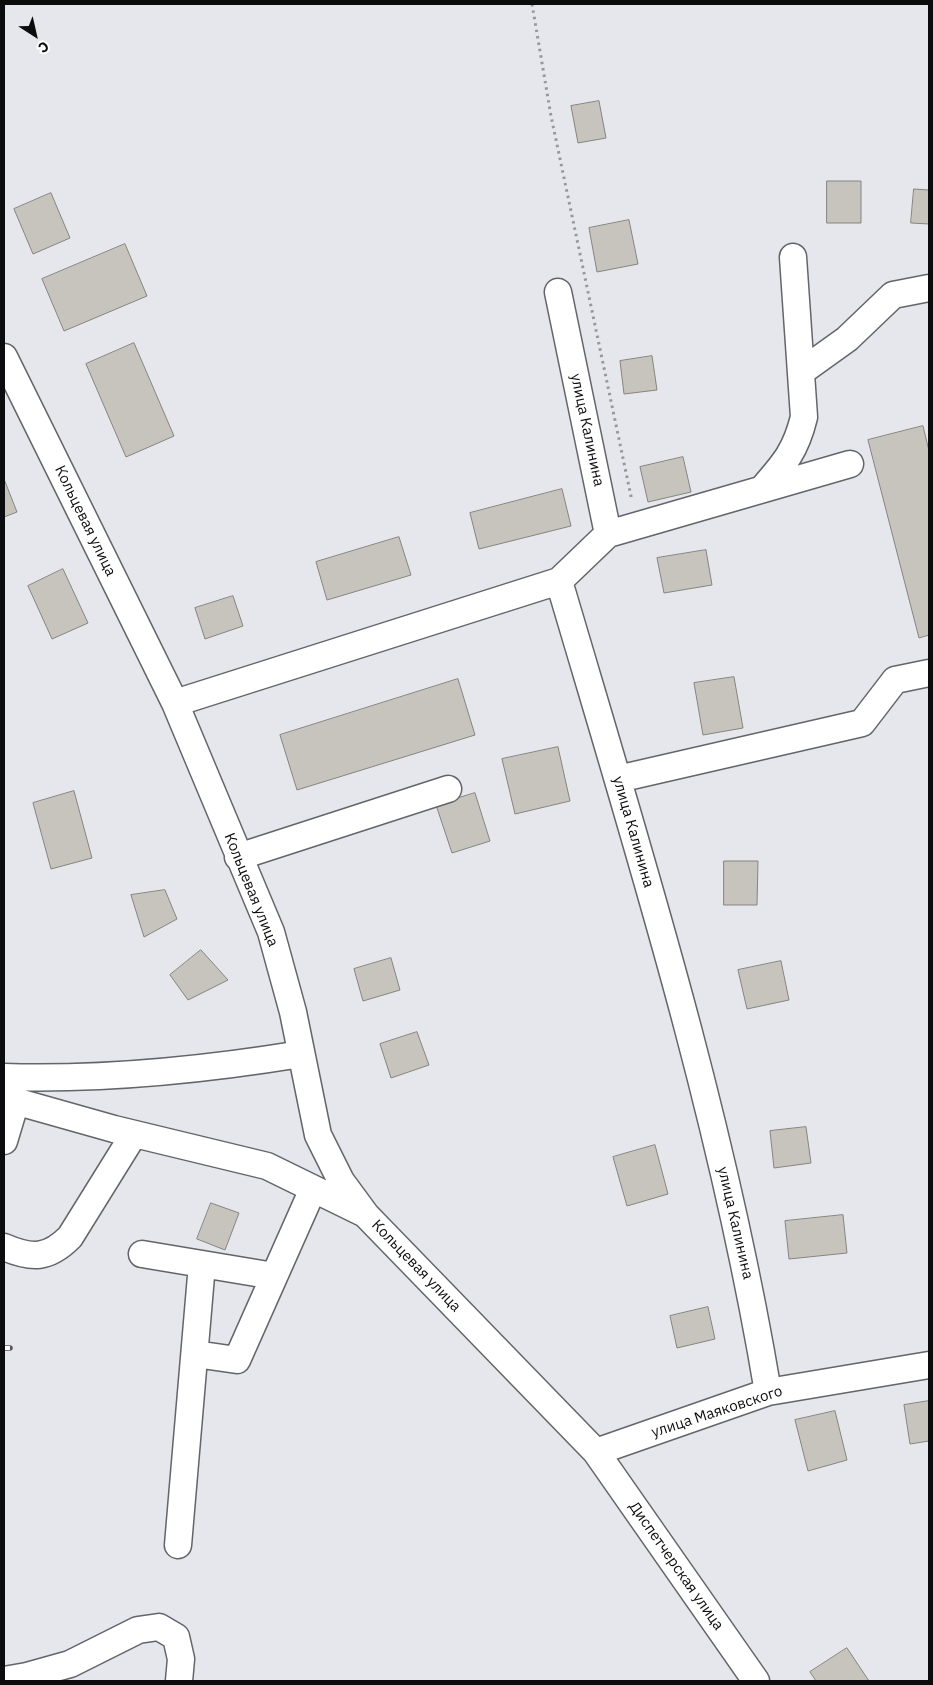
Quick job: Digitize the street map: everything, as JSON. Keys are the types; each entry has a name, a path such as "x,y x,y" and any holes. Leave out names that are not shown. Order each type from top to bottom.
{"street":[{"path":"763,488 781,468 798,443 804,418 793,257"},
{"path":"801,372 847,339 893,295 929,288"},
{"name":"улица Калинина","path":"558,292 608,534"},
{"name":"Кольцевая улица","path":"4,357 174,703 271,932 293,1012 318,1135 341,1181 366,1215 596,1452"},
{"path":"174,703 559,581 608,534 850,464"},
{"name":"улица Калинина","path":"559,581 618,779 700,1070 752,1294 768,1392"},
{"path":"618,779 862,723 895,680 929,673"},
{"path":"238,857 448,789"},
{"path":"4,1077 161,1073 214,1068 301,1054"},
{"path":"4,1141 10,1099 134,1134 267,1166 366,1215"},
{"path":"4,1247 19,1254 42,1255 56,1250 70,1237 134,1134"},
{"path":"195,1354 237,1360 313,1189"},
{"path":"142,1254 274,1276"},
{"path":"178,1545 202,1264"},
{"name":"улица Маяковского","path":"596,1452 768,1392 929,1365"},
{"name":"Диспетчерская улица","path":"596,1452 756,1681"},
{"path":"4,1680 27,1676 70,1664 138,1630 159,1627 176,1637 181,1659 180,1681"}],"path":[{"path":"532,4 551,116 637,525"}],"building":[{"path":"599,101 606,138 578,143 571,106"},
{"path":"827,181 861,181 861,223 827,223"},
{"path":"914,189 929,190 929,224 911,223"},
{"path":"51,193 70,238 33,254 14,209"},
{"path":"629,220 638,264 597,272 589,228"},
{"path":"125,244 147,296 64,331 42,279"},
{"path":"134,343 174,436 126,457 86,364"},
{"path":"652,356 657,390 624,394 620,361"},
{"path":"923,426 929,451 929,635 919,638 868,440"},
{"path":"683,457 691,492 648,502 640,467"},
{"path":"4,479 17,512 4,517"},
{"path":"562,489 571,526 479,549 470,513"},
{"path":"399,537 411,575 327,600 316,562"},
{"path":"706,550 712,585 664,593 657,558"},
{"path":"63,569 88,623 52,639 28,586"},
{"path":"233,596 243,626 205,639 195,608"},
{"path":"734,677 743,728 703,735 694,683"},
{"path":"458,679 475,735 297,790 280,735"},
{"path":"558,747 570,801 515,814 502,759"},
{"path":"74,791 92,858 51,869 33,803"},
{"path":"475,793 490,841 452,853 436,805"},
{"path":"724,861 758,861 757,905 724,905"},
{"path":"165,890 177,919 144,937 131,895"},
{"path":"201,950 228,980 188,1000 170,975"},
{"path":"391,958 400,990 363,1001 354,969"},
{"path":"781,961 789,1000 747,1009 738,970"},
{"path":"417,1032 429,1065 391,1078 380,1044"},
{"path":"806,1127 811,1163 774,1168 770,1131"},
{"path":"655,1145 668,1194 627,1206 613,1157"},
{"path":"211,1203 239,1213 225,1250 197,1239"},
{"path":"843,1215 847,1253 789,1259 785,1221"},
{"path":"708,1307 715,1339 677,1348 670,1316"},
{"path":"929,1401 929,1441 910,1444 904,1405"},
{"path":"835,1411 847,1460 808,1471 795,1420"},
{"path":"847,1648 869,1681 816,1681 810,1672"}],"railway":[{"path":"4,1348 10,1348"}]}
